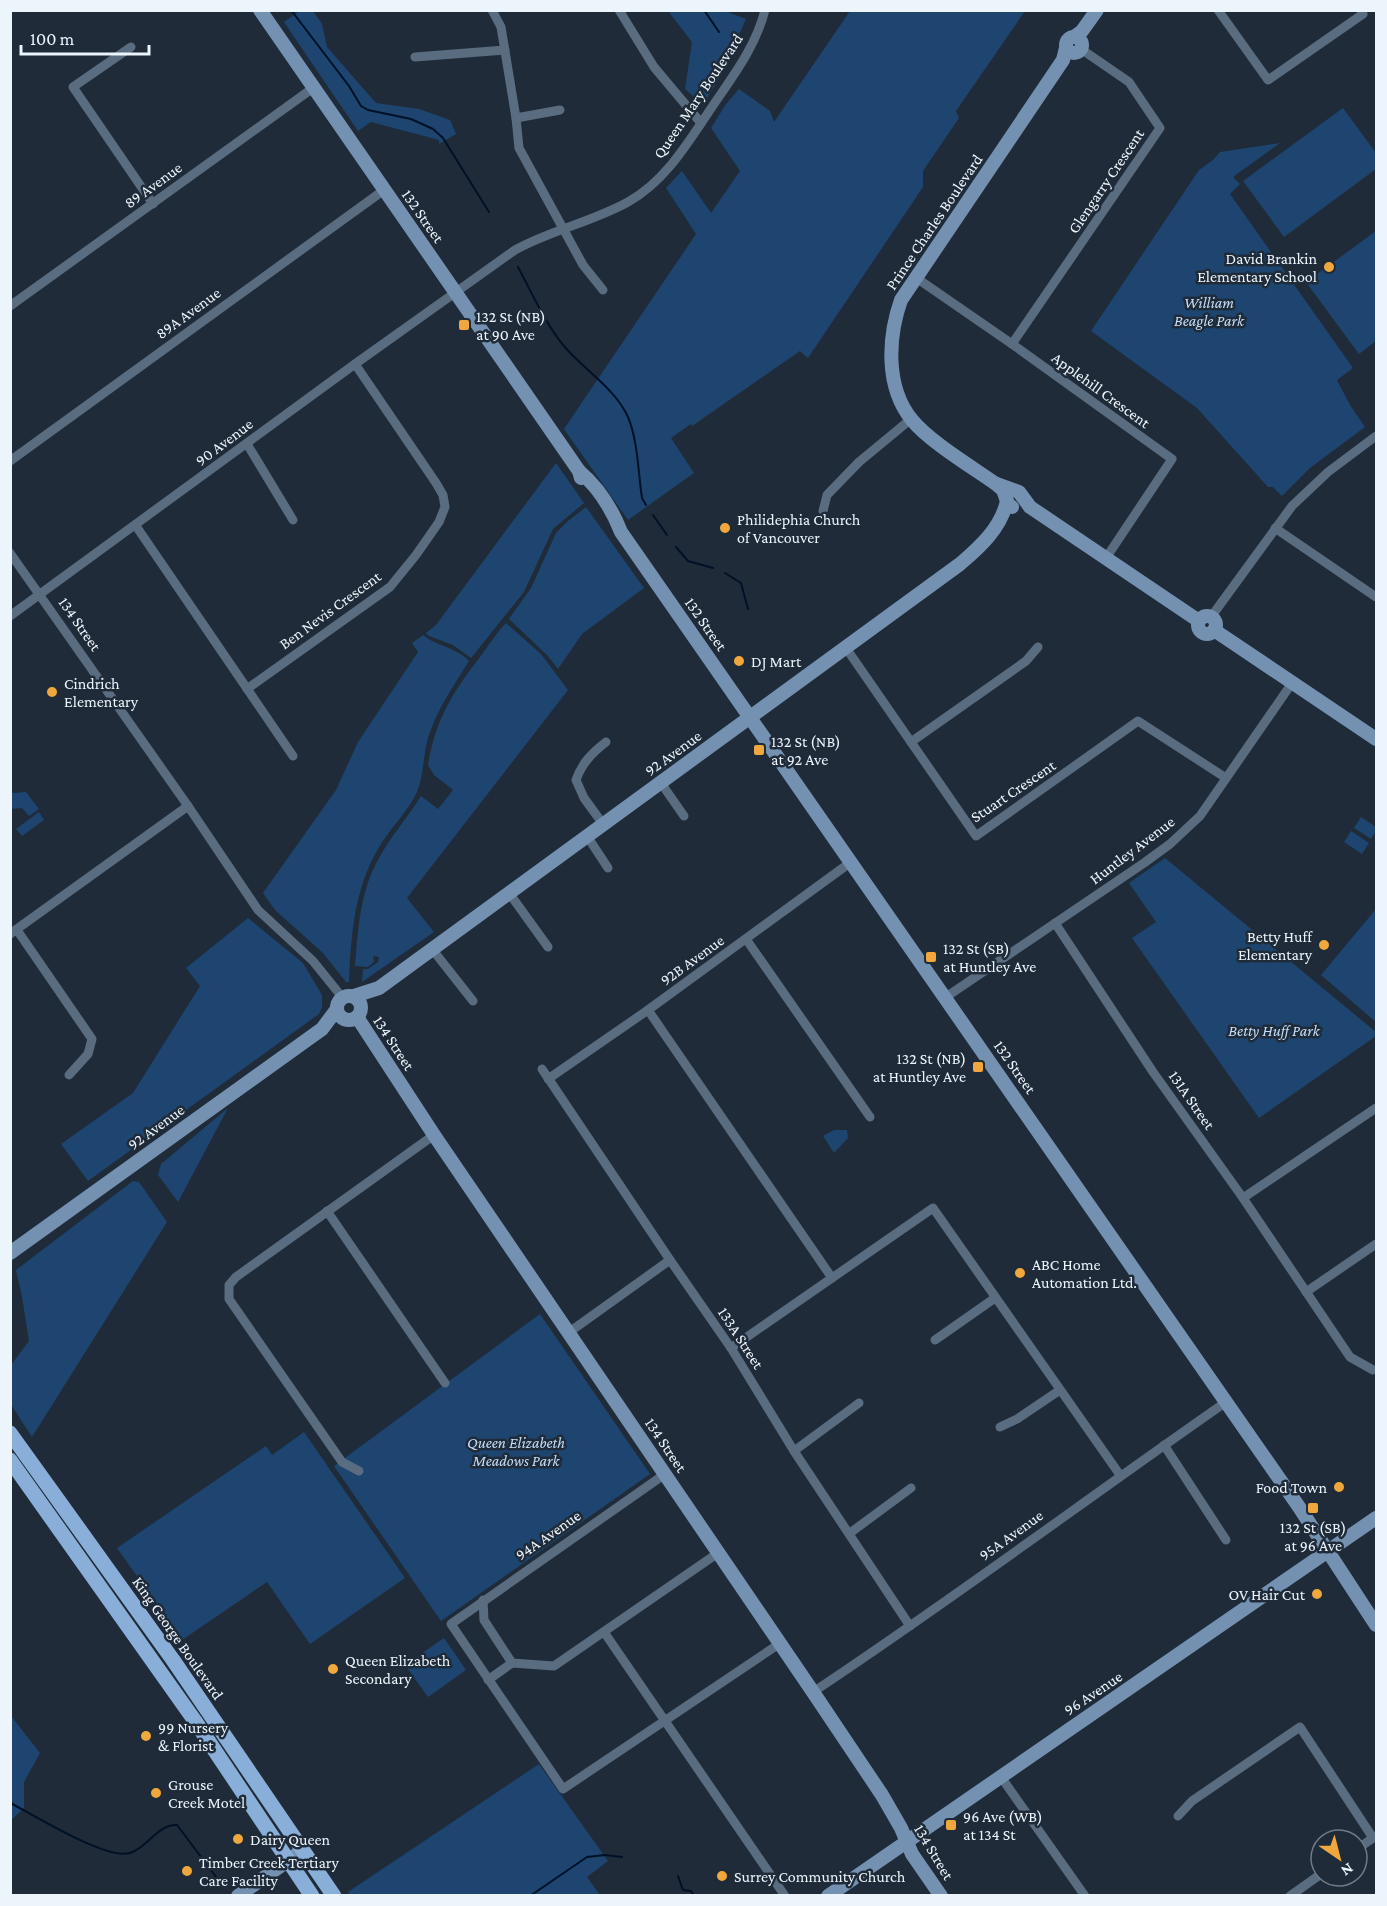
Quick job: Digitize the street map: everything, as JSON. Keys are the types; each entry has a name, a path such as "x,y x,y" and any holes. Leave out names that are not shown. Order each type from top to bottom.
{"main road":[{"name":"132 Street","path":"260,10 579,471 585,488 607,521 621,532 946,997 1329,1551 1377,1625"},
{"name":"Prince Charles Boulevard","path":"1097,10 901,300 892,333 891,352 897,390 903,406 911,419 934,439 1017,501 1208,623 1292,683 1377,739"},
{"name":"92 Avenue","path":"10,1253 322,1029 329,1028 350,1008 960,564 987,539 1017,501"},
{"name":"134 Street","path":"350,1008 882,1795 912,1854 941,1896"},
{"name":"King George Boulevard","path":"10,1433 173,1660 334,1896"},
{"name":"King George Boulevard","path":"10,1460 195,1721 312,1896"},
{"name":"96 Avenue","path":"828,1896 1377,1518"},
{"path":"238,1896 303,1850"}],"street":[{"path":"492,10 501,27 506,50 519,148 583,265 603,291"},
{"path":"619,10 654,67 701,123"},
{"name":"Queen Mary Boulevard","path":"455,292 515,250 535,239 603,216 642,194 666,171 701,123 750,49 765,10"},
{"path":"1218,10 1268,80 1363,14 1361,10"},
{"name":"Glengarry Crescent","path":"1012,344 1160,128 1129,82 1074,46"},
{"path":"131,48 73,87 153,204"},
{"path":"415,57 506,50"},
{"name":"89 Avenue","path":"10,306 313,88"},
{"path":"516,118 560,111"},
{"name":"89A Avenue","path":"10,461 384,190"},
{"name":"Applehill Crescent","path":"915,277 1172,459 1106,558"},
{"name":"90 Avenue","path":"10,616 455,292"},
{"name":"Ben Nevis Crescent","path":"247,689 390,587 420,550 439,522 445,507 443,495 436,483 355,364"},
{"path":"823,511 827,495 859,462 911,419"},
{"path":"1208,623 1275,528 1307,489 1377,436"},
{"path":"247,444 293,520"},
{"path":"136,526 293,756"},
{"path":"1275,528 1377,597"},
{"name":"134 Street","path":"10,554 188,806 258,910 313,962 350,1008"},
{"path":"911,742 1026,662 1038,647"},
{"name":"Stuart Crescent","path":"846,648 976,836 1138,721 1226,778"},
{"name":"Huntley Avenue","path":"946,997 1170,844 1200,816 1292,683"},
{"path":"603,824 584,798 576,780 580,767 606,742"},
{"path":"661,783 684,816"},
{"path":"69,1075 88,1054 92,1039 14,932 188,806"},
{"path":"587,836 608,868"},
{"name":"92B Avenue","path":"548,1079 648,1010 851,862"},
{"path":"509,893 548,947"},
{"name":"131A Street","path":"1055,923 1153,1072 1243,1198 1350,1357 1373,1370"},
{"path":"746,939 870,1118"},
{"path":"432,949 473,1001"},
{"path":"648,1010 832,1278"},
{"name":"133A Street","path":"542,1069 731,1348 794,1451 910,1626"},
{"path":"1243,1198 1377,1108"},
{"path":"359,1471 342,1462 335,1453 229,1299 229,1285 236,1277 434,1135"},
{"path":"731,1348 933,1208 1120,1475"},
{"path":"327,1211 444,1383"},
{"path":"1306,1292 1377,1244"},
{"path":"568,1333 670,1260"},
{"path":"935,1340 995,1298"},
{"path":"1000,1427 1017,1419 1060,1390"},
{"name":"95A Avenue","path":"813,1692 910,1626 1226,1401"},
{"path":"794,1451 859,1403"},
{"path":"1164,1445 1226,1540"},
{"name":"94A Avenue","path":"488,1680 451,1624 665,1474"},
{"path":"850,1533 911,1488"},
{"path":"718,1553 554,1666 512,1663 488,1680 563,1789 779,1644"},
{"path":"483,1600 484,1620 512,1663"},
{"path":"604,1632 785,1896"},
{"path":"1178,1816 1192,1801 1300,1727 1375,1837"},
{"path":"1001,1777 1085,1896"},
{"path":"1290,1896 1309,1883"}],"green space":[{"path":"301,10 313,11 322,24 327,47 376,103 419,109 450,120 456,134 439,144 439,140 371,122 358,131 284,22"},
{"path":"668,11 725,11 746,19 721,75 703,105 685,89 692,42"},
{"path":"850,11 1025,11 956,111 959,118 923,171 923,187 808,358 800,351 671,438 694,473 628,520 564,429 696,234 666,188 682,171 711,213 740,171 711,128 726,104 739,89 770,111 774,122"},
{"path":"1343,108 1376,153 1376,169 1284,237 1243,181"},
{"name":"William Beagle Park","path":"1280,143 1233,177 1240,184 1230,194 1353,368 1337,380 1365,427 1310,468 1282,496 1273,487 1268,487 1197,408 1091,331 1199,170 1220,152"},
{"path":"1376,231 1376,341 1359,354 1306,282"},
{"path":"556,463 584,503 553,529 524,592 471,658 453,645 429,636 426,633 436,625"},
{"path":"586,507 644,588 582,634 558,669 547,655 509,619 531,588 556,533"},
{"path":"506,623 541,654 568,690 407,898 434,932 362,982 363,969 368,969 378,962 379,957 373,956 374,962 368,967 355,966 361,910 373,871 389,842 421,796 438,809 453,790 434,775 428,765 431,748 441,719 455,692"},
{"path":"423,635 464,656 469,661 446,698 432,727 417,792 409,807 387,834 370,865 355,914 349,982 346,982 323,953 275,910 263,893 336,790 358,742 418,652 412,643"},
{"path":"11,790 13,793 26,792 39,809 29,816 22,808 11,809"},
{"path":"39,812 44,820 22,836 16,829"},
{"path":"1361,817 1376,827 1371,839 1354,828"},
{"path":"1351,831 1369,843 1362,854 1344,842"},
{"name":"Betty Huff Park","path":"1165,858 1376,1032 1376,1036 1259,1118 1132,938 1156,922 1129,883"},
{"path":"1376,909 1376,1022 1321,975"},
{"path":"248,918 303,963 322,995 322,1007 319,1014 88,1181 61,1144 133,1093 200,986 186,968"},
{"path":"228,1108 178,1202 158,1175 161,1164"},
{"path":"834,1130 847,1130 848,1138 834,1153 823,1136"},
{"path":"133,1181 139,1182 167,1222 32,1437 10,1403 11,1365 29,1341 16,1270"},
{"name":"Queen Elizabeth Meadows Park","path":"540,1314 650,1474 441,1621 334,1466"},
{"path":"304,1432 405,1578 310,1644 267,1582 182,1640 117,1548 266,1446 272,1455"},
{"path":"444,1638 466,1670 428,1697 405,1665"},
{"path":"11,1716 40,1753 24,1782 24,1808 11,1820"},
{"path":"539,1764 608,1861 587,1877 600,1895 350,1896 348,1892"}],"waterway":[{"path":"291,10 349,86 361,106 368,110 411,119 433,129 443,138 489,212"},
{"path":"704,10 719,32"},
{"path":"518,267 557,337 615,397 628,417 636,446 642,498 646,505"},
{"path":"653,515 667,535"},
{"path":"676,547 688,561 713,568"},
{"path":"725,573 741,583 748,609"},
{"path":"10,1798 12,1804 71,1836 88,1844 119,1853 130,1853 164,1828 177,1825 223,1886"},
{"path":"530,1896 587,1857 605,1855 622,1857"},
{"path":"678,1876 683,1890 691,1891 694,1896"}],"place":[{"name":"David Brankin Elementary School","path":"1329,267"},
{"name":"132 St (NB) at 90 Ave","path":"464,325"},
{"name":"Philidephia Church of Vancouver","path":"725,528"},
{"name":"DJ Mart","path":"739,661"},
{"name":"Cindrich Elementary","path":"52,692"},
{"name":"132 St (NB) at 92 Ave","path":"759,750"},
{"name":"Betty Huff Elementary","path":"1324,945"},
{"name":"132 St (SB) at Huntley Ave","path":"931,957"},
{"name":"132 St (NB) at Huntley Ave","path":"978,1067"},
{"name":"ABC Home Automation Ltd.","path":"1020,1273"},
{"name":"Food Town","path":"1339,1487"},
{"name":"132 St (SB) at 96 Ave","path":"1313,1508"},
{"name":"OV Hair Cut","path":"1317,1594"},
{"name":"Queen Elizabeth Secondary","path":"333,1669"},
{"name":"99 Nursery & Florist","path":"146,1736"},
{"name":"Grouse Creek Motel","path":"156,1793"},
{"name":"96 Ave (WB) at 134 St","path":"951,1825"},
{"name":"Dairy Queen","path":"238,1839"},
{"name":"Timber Creek Tertiary Care Facility","path":"187,1871"},
{"name":"Surrey Community Church","path":"722,1876"}]}
